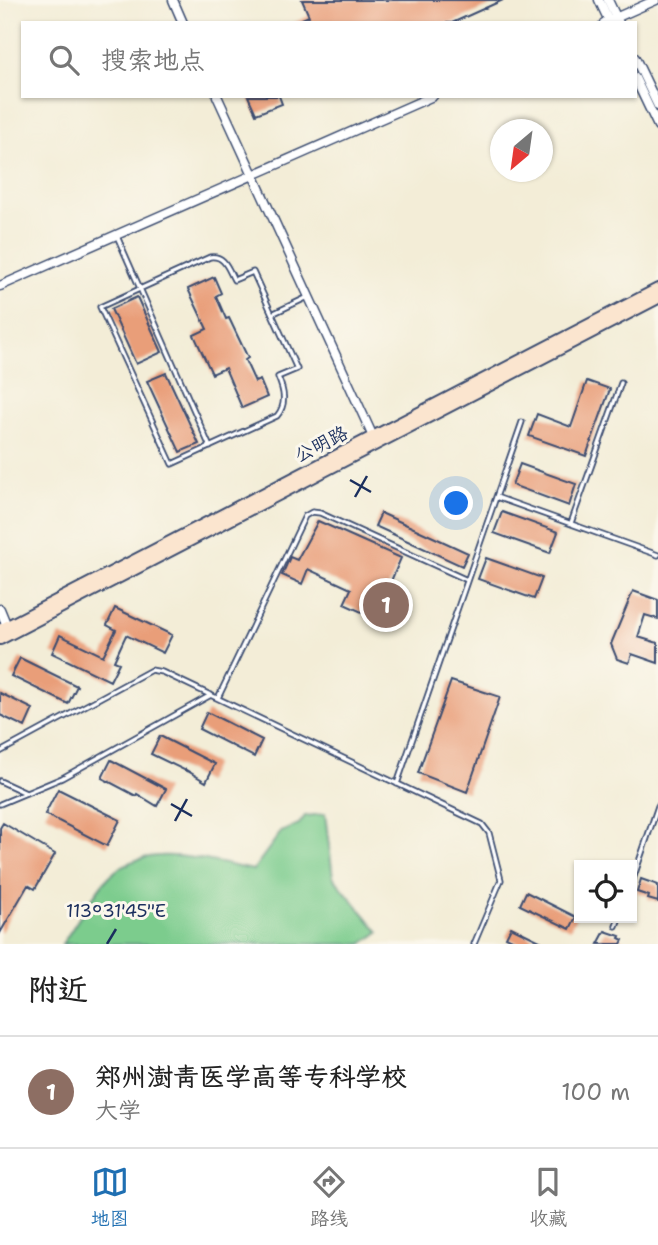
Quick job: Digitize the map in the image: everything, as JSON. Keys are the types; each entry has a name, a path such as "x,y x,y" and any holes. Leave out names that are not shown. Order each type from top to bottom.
{"street":[{"path":"173,0 182,21"},
{"path":"599,0 611,21"},
{"path":"608,0 611,21"},
{"path":"611,21 656,0"},
{"path":"637,62 658,106"},
{"path":"637,82 658,126"},
{"path":"218,98 375,440"},
{"path":"0,286 428,98"},
{"name":"公明路","path":"375,440 658,289"},
{"name":"公明路","path":"4,632 375,440 658,298"},
{"path":"0,609 4,632"}],"lane":[{"path":"116,234 210,447"},
{"path":"210,257 217,257 225,262 234,281 253,272 272,314 297,369 278,377 284,390 281,412 172,464 100,307 210,257"},
{"path":"272,314 309,297"},
{"path":"571,523 621,383"},
{"path":"397,784 522,422"},
{"path":"496,497 658,555"},
{"path":"218,698 305,516 312,512 320,513 467,580"},
{"path":"0,752 151,670 162,672 482,824 489,833 501,880 474,944"},
{"path":"0,804 62,778 211,695"},
{"path":"0,781 26,793"},
{"path":"637,867 658,806"}],"green space":[{"path":"325,814 333,877 379,932 362,944 62,944 99,888 120,868 137,860 175,856 253,870 281,832 299,824 305,816"}],"building":[{"path":"302,0 503,0 456,21 298,21 309,16"},
{"path":"249,98 280,98 282,104 256,114"},
{"path":"214,277 221,293 216,296 226,319 229,318 248,358 245,360 255,382 260,380 267,397 242,408 225,368 212,374 194,335 207,329 188,289"},
{"path":"137,297 162,352 136,364 111,309"},
{"path":"166,373 199,444 180,452 147,381"},
{"path":"587,381 610,389 586,456 529,436 537,414 571,427"},
{"path":"520,464 576,484 569,506 512,485"},
{"path":"502,512 558,532 550,553 494,533"},
{"path":"381,513 468,553 462,566 375,526"},
{"path":"318,521 401,558 375,618 344,604 351,589 308,569 302,584 282,575 290,557 297,560"},
{"path":"486,558 542,578 534,599 478,579"},
{"path":"633,591 658,600 658,619 645,615 638,637 658,643 658,663 632,654 629,663 617,659 611,644"},
{"path":"115,608 172,635 163,653 126,635 114,661 119,663 110,681 52,653 60,635 103,656 116,630 107,625"},
{"path":"20,658 77,686 68,704 11,676"},
{"path":"451,681 500,697 467,792 418,773"},
{"path":"0,693 33,709 25,727 0,715"},
{"path":"207,712 262,740 254,757 199,729"},
{"path":"160,736 215,764 206,782 151,754"},
{"path":"111,760 166,789 157,806 102,778"},
{"path":"58,789 120,820 107,846 45,814"},
{"path":"3,823 55,854 35,889 28,885 0,933 0,828"},
{"path":"641,879 658,885 658,902 648,899 649,896 637,892"},
{"path":"526,892 574,916 574,921 570,929 520,905"},
{"path":"511,927 546,944 520,944 506,937"},
{"path":"605,931 620,936 623,940 621,944 598,944"}],"place":[{"name":"郑州澍青医学高等专科学校","path":"386,605"}]}
